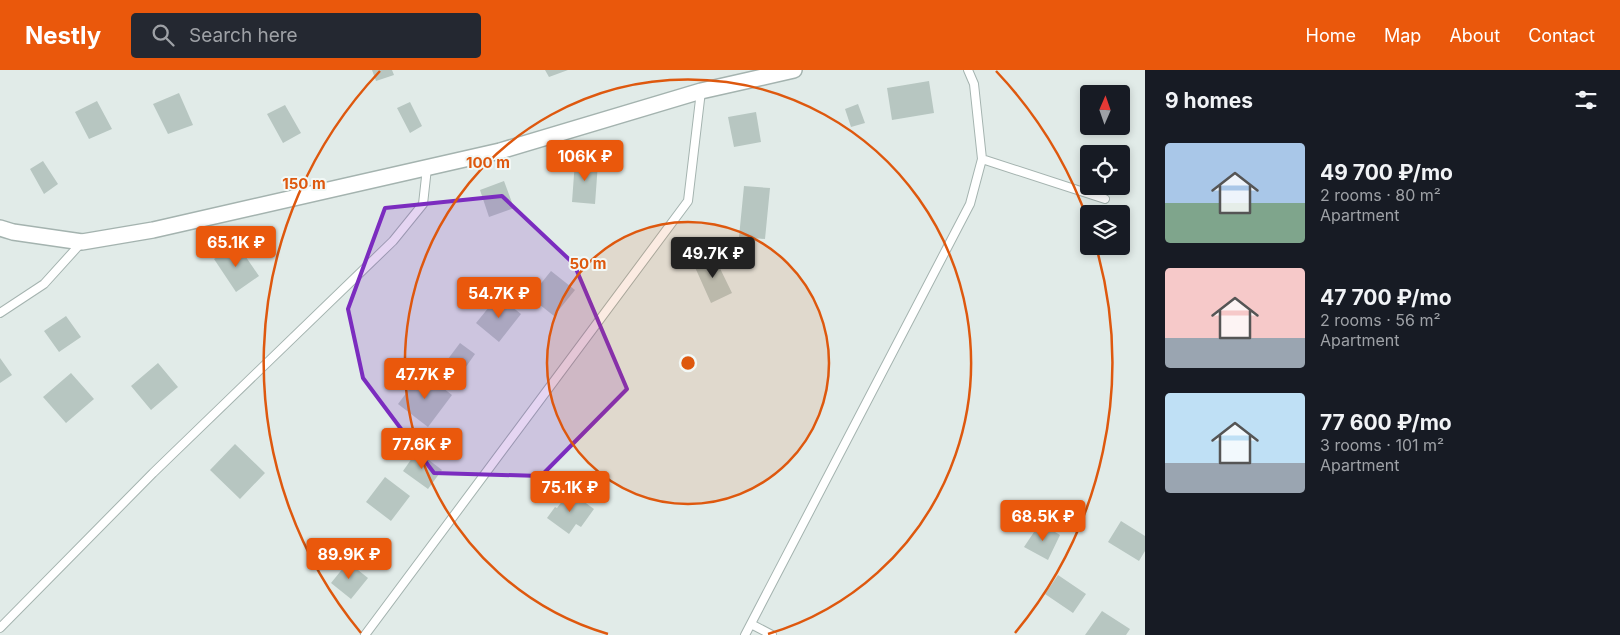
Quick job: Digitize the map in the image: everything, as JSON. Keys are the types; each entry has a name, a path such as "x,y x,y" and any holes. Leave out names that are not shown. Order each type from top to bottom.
{"street":[{"path":"0,228 13,232 82,242 153,230 500,151 701,91 794,70"}],"lane":[{"path":"745,635 970,204 982,159 974,84 968,70"},
{"path":"365,635 688,201 701,91"},
{"path":"982,159 1105,199"},
{"path":"0,628 153,474 392,240 423,204 427,168"},
{"path":"0,313 44,284 82,242"},
{"path":"751,624 772,635"}],"highlighted area":[{"path":"502,196 574,264 627,389 541,476 434,473 363,378 348,309 385,208"}],"building":[{"path":"372,70 392,70 394,75 376,81"},
{"path":"545,70 568,70 549,77"},
{"path":"929,81 934,113 892,120 887,88"},
{"path":"179,93 193,125 168,134 153,104"},
{"path":"97,101 112,129 89,139 75,112"},
{"path":"410,102 422,126 410,133 397,108"},
{"path":"858,104 865,123 851,127 845,109"},
{"path":"285,105 301,133 283,143 267,114"},
{"path":"756,112 761,142 734,147 728,117"},
{"path":"43,161 58,184 44,194 30,169"},
{"path":"575,161 598,163 595,204 572,202"},
{"path":"504,181 514,208 489,217 480,190"},
{"path":"744,186 770,188 765,239 739,237"},
{"path":"237,244 259,276 236,292 214,259"},
{"path":"714,256 732,293 711,303 694,265"},
{"path":"551,271 575,290 554,316 530,297"},
{"path":"498,296 521,314 499,342 476,323"},
{"path":"66,316 81,337 59,352 44,331"},
{"path":"460,343 475,354 463,371 448,359"},
{"path":"0,358 12,375 0,383"},
{"path":"158,363 178,387 151,410 131,386"},
{"path":"422,372 452,395 428,427 398,404"},
{"path":"71,373 94,399 66,423 43,397"},
{"path":"235,444 265,473 240,499 210,470"},
{"path":"417,451 442,470 428,489 403,471"},
{"path":"385,477 410,496 391,521 366,502"},
{"path":"568,490 594,509 581,527 576,524 569,534 547,518 563,500 561,499"},
{"path":"1121,521 1145,536 1145,551 1139,561 1108,542"},
{"path":"1040,523 1060,535 1048,560 1024,547"},
{"path":"348,562 368,578 351,599 331,583"},
{"path":"1058,575 1086,594 1073,613 1045,594"},
{"path":"1102,611 1130,629 1126,635 1085,635"}]}
